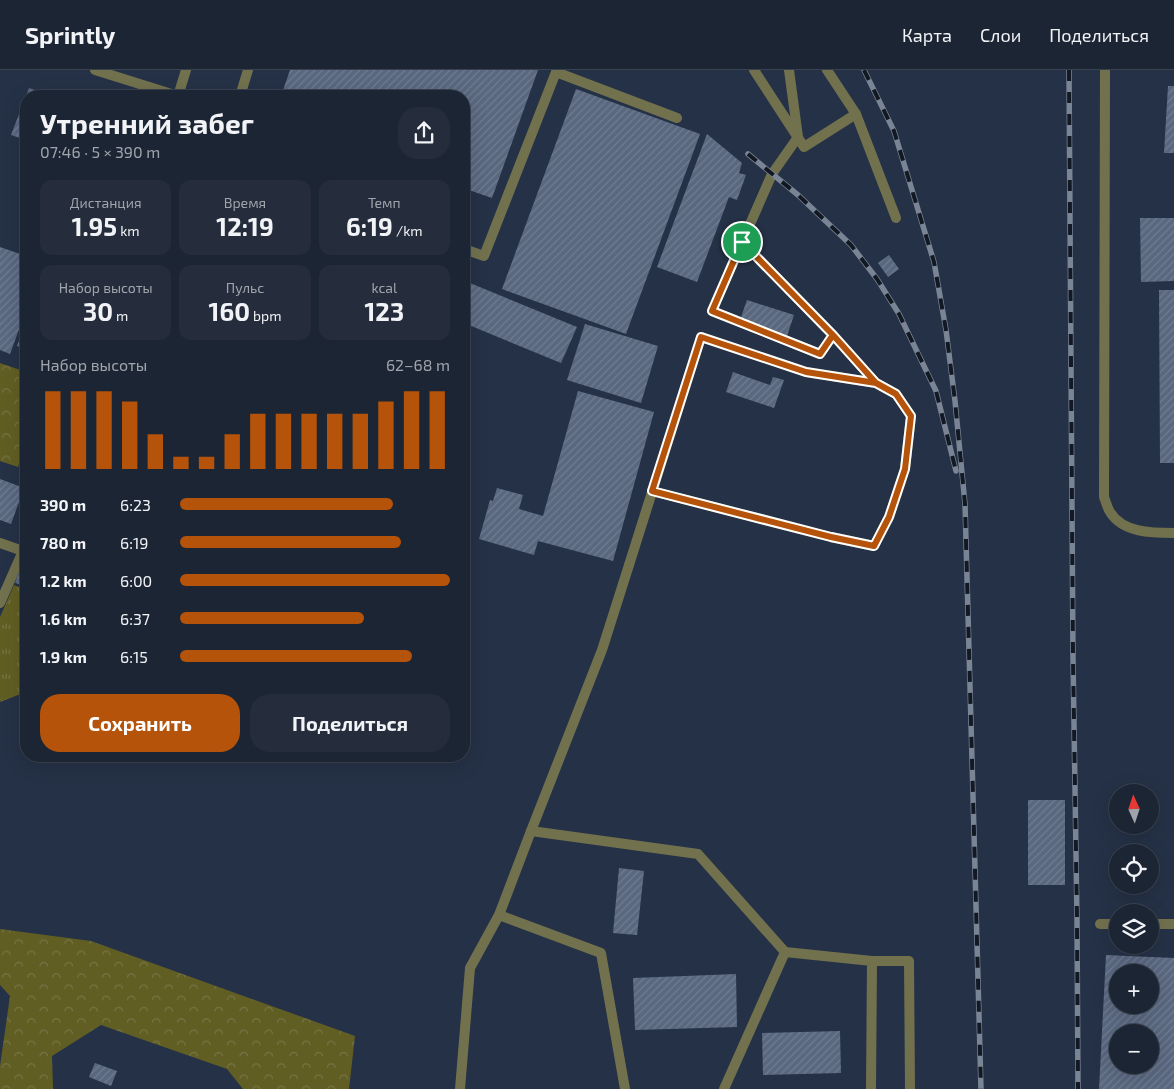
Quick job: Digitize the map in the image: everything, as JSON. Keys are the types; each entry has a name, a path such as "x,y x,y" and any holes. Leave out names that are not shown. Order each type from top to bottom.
{"street":[{"path":"95,70 159,90"},
{"path":"180,90 186,70"},
{"path":"242,90 248,70"},
{"path":"754,70 804,147 856,114"},
{"path":"789,70 798,137 772,174 712,311 820,354 833,335"},
{"path":"827,70 856,114 896,218"},
{"path":"1105,70 1104,497 1111,513 1124,526 1141,531 1174,533"},
{"path":"470,251 484,256 556,72 677,118"},
{"path":"652,491 831,537 874,546 889,517 905,469 911,416 896,394 876,383 833,335 742,242"},
{"path":"460,1089 470,968 500,915 531,830 602,650 701,337 806,372 876,383"},
{"path":"0,543 20,550"},
{"path":"0,603 20,558"},
{"path":"531,830 698,854 785,952 872,962 909,961 910,1089"},
{"path":"500,915 602,953 624,1089"},
{"path":"1100,924 1109,924"},
{"path":"1159,924 1174,924"},
{"path":"724,1089 785,952"},
{"path":"871,1089 872,962"}],"green space":[{"path":"0,363 20,370 20,461 18,467 0,461"},
{"path":"14,585 20,588 20,694 0,702 0,617"},
{"path":"0,929 91,941 355,1036 349,1089 243,1089 227,1069 101,1025 52,1056 53,1089 0,1089 0,1066 10,996 0,985"}],"building":[{"path":"290,70 538,70 492,198 470,190 470,90 283,90"},
{"path":"1168,86 1174,86 1174,153 1164,153"},
{"path":"576,89 700,134 626,334 502,289"},
{"path":"20,112 20,138 11,135"},
{"path":"707,134 742,163 739,173 746,175 737,200 729,197 697,282 657,267"},
{"path":"1140,218 1174,218 1174,281 1141,282"},
{"path":"0,247 20,254 20,326 10,354 0,350"},
{"path":"889,255 899,269 888,277 878,263"},
{"path":"470,283 577,327 561,363 470,325"},
{"path":"1159,290 1174,290 1174,463 1160,463"},
{"path":"747,300 794,315 787,336 740,320"},
{"path":"585,324 658,346 641,403 567,380"},
{"path":"733,372 770,385 773,377 784,380 774,408 726,392"},
{"path":"578,391 654,412 613,561 538,541 534,555 479,539 490,500 493,501 497,488 523,495 519,509 543,516"},
{"path":"0,479 20,486 20,499 11,524 0,520"},
{"path":"20,570 20,584 15,583"},
{"path":"1028,800 1065,800 1065,885 1028,885"},
{"path":"619,868 644,871 637,935 613,933"},
{"path":"1106,955 1174,958 1174,1089 1099,1089"},
{"path":"736,974 737,1027 635,1030 633,978"},
{"path":"840,1031 841,1073 763,1075 762,1033"},
{"path":"95,1063 117,1071 111,1086 89,1077"}],"railway":[{"path":"864,70 894,131 934,262 946,330 955,401 965,504 981,1089"},
{"path":"1069,70 1078,1089"},
{"path":"748,154 798,195 851,245 877,279 899,314 936,391 956,471"}],"route":[{"path":"742,242 712,311 820,354 833,335 876,383 896,394 911,416 905,469 889,517 874,546 831,537 652,491 701,337 806,372 876,383 833,335 742,242"}]}
